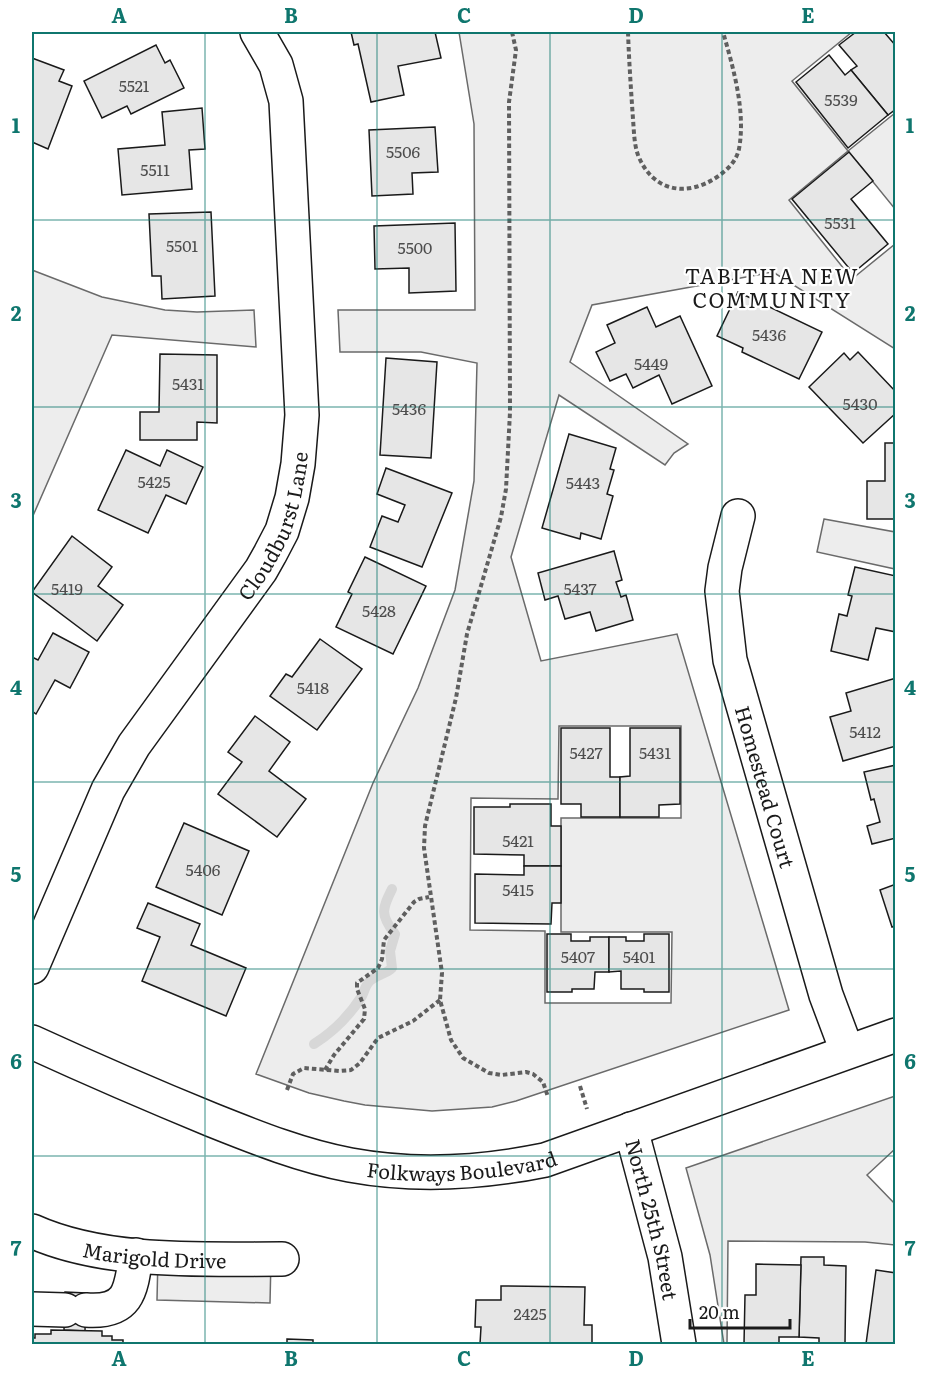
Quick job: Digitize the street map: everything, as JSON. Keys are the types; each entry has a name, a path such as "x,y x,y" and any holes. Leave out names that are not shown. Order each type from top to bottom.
{"street":[{"name":"Cloudburst Lane","path":"32,967 108,790 134,746 261,570 282,531 292,498 298,465 302,415 288,124 282,80 258,32"},
{"name":"Homestead Court","path":"738,516 725,568 722,591 730,660 826,994 847,1051"},
{"name":"Folkways Boulevard","path":"32,1042 154,1096 276,1145 350,1165 417,1172 459,1172 518,1166 545,1160 896,1035"},
{"name":"North 25th Street","path":"631,1129 665,1257 679,1344"},
{"name":"Marigold Drive","path":"32,1231 75,1247 136,1255 282,1259"},
{"path":"32,1309 110,1309 120,1305 130,1290 136,1255"}],"path":[{"path":"512,32 516,50 509,102 510,412 506,489 501,517 467,634 456,698 425,826 424,858 442,973 440,1000 451,1041 463,1058 489,1073 502,1075 526,1072 533,1074 543,1082 548,1097"},
{"path":"628,32 635,137 639,155 650,176 667,187 681,190 705,183 722,174 732,164 739,150 738,96 730,52 723,32"},
{"path":"325,1070 334,1054 364,1019 364,1004 356,987 359,980 380,964 386,936 414,902 429,897"},
{"path":"287,1090 293,1074 299,1070 309,1068 351,1070 360,1064 378,1038 413,1022 440,1000"}],"shaded area":[{"path":"459,32 852,32 792,81 848,151 789,200 852,279 895,244 895,349 773,272 592,305 570,362 688,444 674,453 665,465 559,395 511,557 541,661 677,634 789,1010 516,1101 492,1107 432,1111 344,1101 309,1093 256,1074 373,783 418,688 455,590 474,481 477,363 421,352 340,352 338,310 475,310 474,124","holes":["559,726 681,726 681,818 561,818 561,932 672,932 671,1003 545,1003 545,931 470,930 471,798 558,799"]},
{"path":"895,113 895,209 848,151"},
{"path":"32,270 102,297 165,310 197,312 254,310 256,347 112,335 32,518"},
{"path":"824,519 895,532 895,569 817,552"},
{"path":"895,1096 895,1149 867,1175 895,1204 895,1245 865,1242 728,1241 727,1344 724,1344 710,1255 686,1168"},
{"path":"158,1256 271,1259 270,1303 157,1300"}],"building":[{"path":"351,32 435,32 441,58 398,66 404,95 371,102 358,44 354,45"},
{"path":"856,32 884,32 896,46 896,109 888,115 851,70 857,66 839,45"},
{"path":"156,45 165,63 170,60 184,88 131,114 127,106 102,118 84,81"},
{"path":"829,55 845,75 851,70 888,115 848,148 796,82"},
{"path":"32,58 64,70 59,81 72,86 48,149 32,142"},
{"path":"202,108 205,149 189,150 192,189 122,195 118,149 165,145 162,112"},
{"path":"435,127 438,172 412,173 413,194 372,196 369,130"},
{"path":"849,152 873,181 851,199 888,244 853,273 792,199"},
{"path":"211,212 215,296 162,299 161,276 152,276 149,214"},
{"path":"455,223 456,291 409,293 409,268 375,269 374,226"},
{"path":"738,292 822,332 799,379 742,352 743,348 717,336"},
{"path":"647,307 656,327 680,316 712,386 672,404 659,375 633,388 626,374 610,381 596,352 615,343 607,325"},
{"path":"858,352 896,392 896,413 863,443 809,387 844,353 850,360"},
{"path":"160,354 217,355 217,423 197,422 197,440 140,440 140,412 159,412"},
{"path":"386,358 437,362 431,458 380,455"},
{"path":"569,434 616,448 610,469 614,470 607,494 613,496 601,539 581,533 580,539 542,528"},
{"path":"885,443 896,443 896,519 867,519 867,481 885,481"},
{"path":"126,450 160,466 167,450 203,467 186,504 166,495 148,533 98,510"},
{"path":"386,468 452,493 422,567 370,547 382,516 398,522 405,505 377,494"},
{"path":"72,536 112,567 98,586 123,605 97,641 32,592"},
{"path":"614,551 622,580 616,582 621,597 626,595 633,620 596,631 590,612 565,619 558,596 545,600 538,573"},
{"path":"365,557 426,586 393,654 336,627 352,594 348,592"},
{"path":"855,567 896,576 896,632 876,628 868,660 831,651 839,614 847,616 852,596 848,595"},
{"path":"53,633 89,652 70,688 55,680 36,714 32,711 32,657 38,660"},
{"path":"320,639 362,669 317,730 270,696 286,674 292,677"},
{"path":"896,678 896,746 843,761 830,717 851,711 846,693"},
{"path":"255,716 290,742 269,771 306,799 277,837 218,794 242,762 228,752"},
{"path":"561,728 610,728 610,777 620,777 620,817 581,817 581,804 561,804"},
{"path":"630,728 680,728 680,804 659,805 659,817 620,817 620,777 630,776"},
{"path":"896,765 896,838 872,844 867,826 880,822 874,799 871,800 864,772"},
{"path":"510,804 551,804 551,826 561,826 561,866 524,866 524,855 474,854 474,807 510,807"},
{"path":"184,823 249,851 222,915 156,887"},
{"path":"524,866 561,866 561,903 552,903 551,924 475,923 475,874 524,875"},
{"path":"896,884 896,926 892,927 880,890"},
{"path":"148,903 200,924 191,945 246,968 226,1016 142,981 160,937 137,928"},
{"path":"547,934 571,934 571,941 590,941 590,937 609,937 609,972 595,972 594,989 547,992"},
{"path":"644,934 669,934 669,992 621,989 621,971 609,972 609,937 626,937 626,941 644,941"},
{"path":"801,1257 824,1257 824,1265 846,1266 845,1344 819,1344 819,1338 799,1337"},
{"path":"756,1264 801,1265 799,1337 779,1337 779,1344 744,1344 745,1295 756,1295"},
{"path":"876,1270 896,1273 896,1344 866,1344"},
{"path":"501,1286 585,1287 584,1325 592,1325 592,1344 480,1344 481,1327 475,1327 476,1300 501,1300"},
{"path":"65,1292 86,1293 85,1331 64,1330"},
{"path":"51,1330 102,1331 102,1336 112,1336 112,1340 123,1340 123,1344 32,1344 35,1334 51,1334"},
{"path":"287,1339 313,1340 313,1344 287,1344"}],"waterway":[{"path":"314,1044 347,1016 362,996 370,980 392,968 390,951 395,934 384,912 392,889"}],"district":[{"name":"TABITHA NEW COMMUNITY","path":"772,286"}]}
